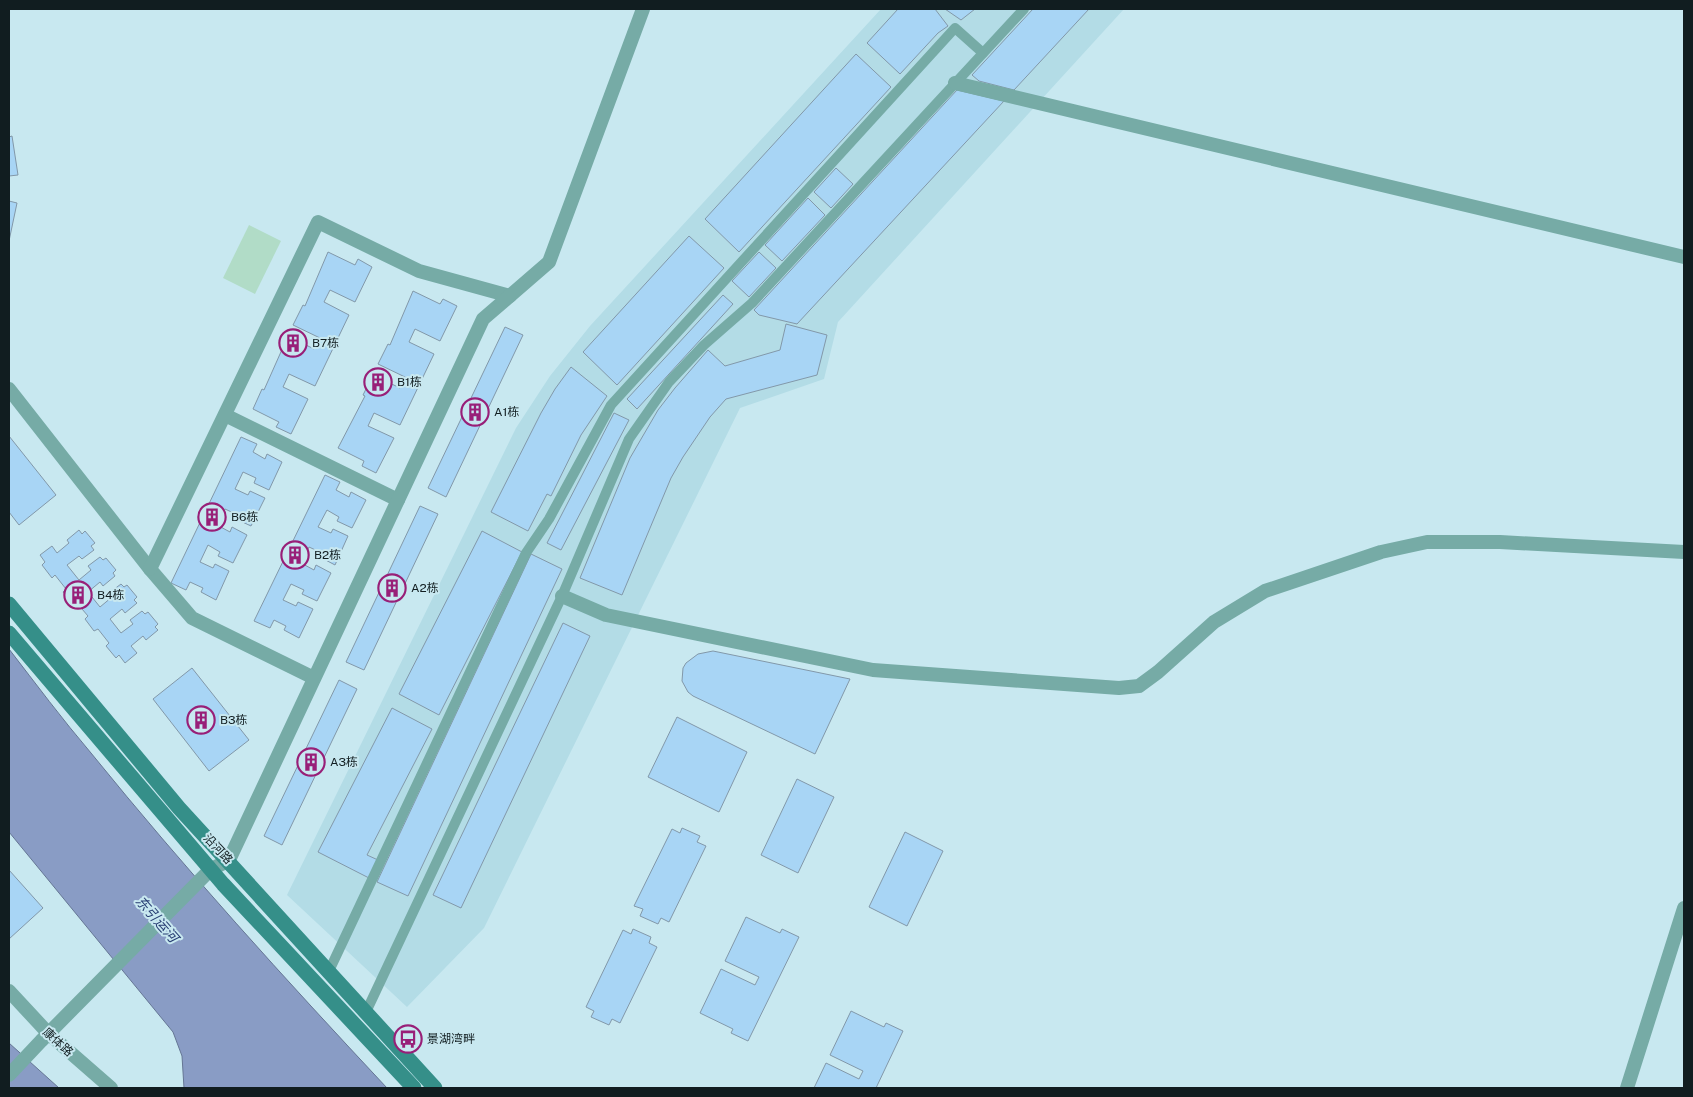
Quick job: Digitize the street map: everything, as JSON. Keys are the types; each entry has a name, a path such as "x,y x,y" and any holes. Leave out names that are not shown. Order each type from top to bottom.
{"main road":[{"name":"沿河路","path":"9,604 179,808 435,1088"},
{"name":"沿河路","path":"9,634 207,873 414,1088"}],"street":[{"path":"9,1075 48,1033 207,873 228,860 483,319 549,262 643,9"},
{"path":"366,1012 562,596 629,439 670,382 704,345 752,303 1024,9"},
{"path":"329,972 526,553 549,519 611,405 955,28 983,53"},
{"path":"956,83 1684,257"},
{"path":"150,569 318,222 419,271 510,296"},
{"path":"9,389 150,569 192,618 314,678"},
{"path":"224,415 398,500"},
{"path":"562,596 606,615 873,670 1119,688 1139,686 1158,672 1214,622 1265,591 1381,552 1427,542 1500,542 1684,552"},
{"path":"1627,1088 1680,927 1684,908"},
{"name":"康体路","path":"9,991 48,1033 111,1088"}],"shaded area":[{"path":"881,9 1124,9 838,322 824,379 740,408 484,928 407,1007 287,895 516,428 550,376 590,326"}],"green space":[{"path":"249,225 281,241 255,294 223,278"}],"water":[{"name":"东引运河","path":"9,649 70,727 199,881 273,965 387,1088 184,1088 182,1056 173,1032 9,832"},
{"path":"9,1043 59,1088 9,1088"}],"building":[{"path":"898,9 935,9 948,26 938,33 900,74 867,43"},
{"path":"945,9 975,9 961,20"},
{"path":"1033,9 1089,9 1014,90 979,81 972,75"},
{"path":"856,54 891,87 739,252 705,219"},
{"path":"957,90 1004,101 797,324 759,315 754,310"},
{"path":"12,136 18,175 9,176 9,137"},
{"path":"836,168 853,184 831,208 814,192"},
{"path":"808,198 825,215 782,261 765,245"},
{"path":"9,201 17,203 9,241"},
{"path":"689,236 724,268 617,385 583,352"},
{"name":"B7栋","path":"328,252 355,265 358,259 372,267 355,302 330,290 324,302 349,315 315,386 289,374 283,387 308,399 291,434 276,427 279,422 253,409 262,389 264,390 288,336 314,349 320,338 293,325 303,305 305,306"},
{"path":"759,252 776,268 749,297 732,281"},
{"name":"B1栋","path":"413,291 440,304 443,299 457,306 440,341 415,329 409,342 434,354 400,425 374,413 368,426 394,438 376,473 362,466 364,461 338,448 365,396 363,395 373,375 400,388 405,377 378,364 388,344 390,345"},
{"path":"723,295 733,304 637,409 627,399"},
{"path":"786,324 827,335 817,375 726,399 710,417 671,478 622,595 580,578 630,458 658,410 675,388 708,350 725,366 780,350"},
{"name":"A1栋","path":"505,327 523,335 446,497 428,488"},
{"path":"571,367 607,396 581,435 551,496 547,494 528,531 491,512 541,413"},
{"path":"614,413 629,420 561,550 547,543"},
{"path":"9,436 56,495 19,525 9,512"},
{"name":"B6栋","path":"241,437 257,444 253,452 265,459 267,454 282,462 269,490 254,483 256,478 243,472 235,489 248,495 250,491 265,498 251,526 236,519 238,515 225,509 217,525 230,532 232,527 247,535 233,563 218,556 220,552 208,545 200,562 213,568 215,564 229,571 216,600 201,592 203,588 190,582 186,590 171,583"},
{"name":"B2栋","path":"325,475 340,482 336,490 349,497 351,492 366,500 352,528 337,521 339,517 327,510 318,527 331,533 333,529 348,536 335,565 320,557 322,553 309,547 301,563 314,570 316,565 331,573 317,601 302,594 304,590 291,584 283,600 296,606 298,602 313,609 299,638 284,630 286,626 274,620 270,628 254,621"},
{"name":"A2栋","path":"420,506 438,514 364,670 346,662"},
{"name":"B4栋","path":"79,530 82,534 85,531 95,543 91,546 94,550 82,559 79,556 67,565 79,580 91,570 88,566 100,557 103,560 106,558 116,570 113,573 115,576 103,586 100,582 88,592 100,607 112,597 109,593 121,584 124,587 127,585 137,597 134,600 137,603 125,613 122,609 110,619 121,633 133,624 130,620 142,611 145,614 148,612 158,624 155,627 158,630 146,640 143,636 131,646 137,653 125,663 119,655 116,658 106,646 109,643 98,629 94,631 85,619 88,616 76,602 73,604 63,592 66,589 55,575 52,578 42,565 45,562 40,555 52,546 57,553 69,543 67,540"},
{"path":"482,531 522,552 439,715 399,694"},
{"path":"531,554 562,569 408,896 377,882"},
{"path":"563,623 590,636 461,908 433,895"},
{"path":"713,651 850,679 815,754 688,692 682,681 683,668 686,663 698,654"},
{"name":"B3栋","path":"192,668 249,740 209,771 153,699"},
{"name":"A3栋","path":"339,680 357,689 282,845 264,836"},
{"path":"392,708 432,729 367,855 378,860 369,878 318,852"},
{"path":"677,717 747,752 719,812 648,777"},
{"path":"797,779 834,797 798,873 761,855"},
{"path":"682,828 700,836 697,842 706,846 669,922 661,918 658,924 640,916 643,909 634,906 672,829 680,833"},
{"path":"905,832 943,851 907,926 869,907"},
{"path":"9,870 43,908 9,939"},
{"path":"746,917 780,933 782,929 799,937 748,1041 731,1033 733,1029 700,1013 721,969 755,985 759,977 725,961"},
{"path":"633,929 651,937 649,943 657,947 620,1023 612,1019 609,1025 591,1017 594,1011 586,1007 623,930 631,934"},
{"path":"851,1011 884,1027 886,1023 903,1031 876,1088 814,1088 826,1063 859,1079 863,1071 830,1055"}],"place":[{"name":"B7栋","path":"293,343"},
{"name":"B1栋","path":"378,382"},
{"name":"A1栋","path":"475,412"},
{"name":"B6栋","path":"212,517"},
{"name":"B2栋","path":"295,555"},
{"name":"A2栋","path":"392,588"},
{"name":"B4栋","path":"78,595"},
{"name":"B3栋","path":"201,720"},
{"name":"A3栋","path":"311,762"},
{"name":"景湖湾畔","path":"408,1039"}]}
